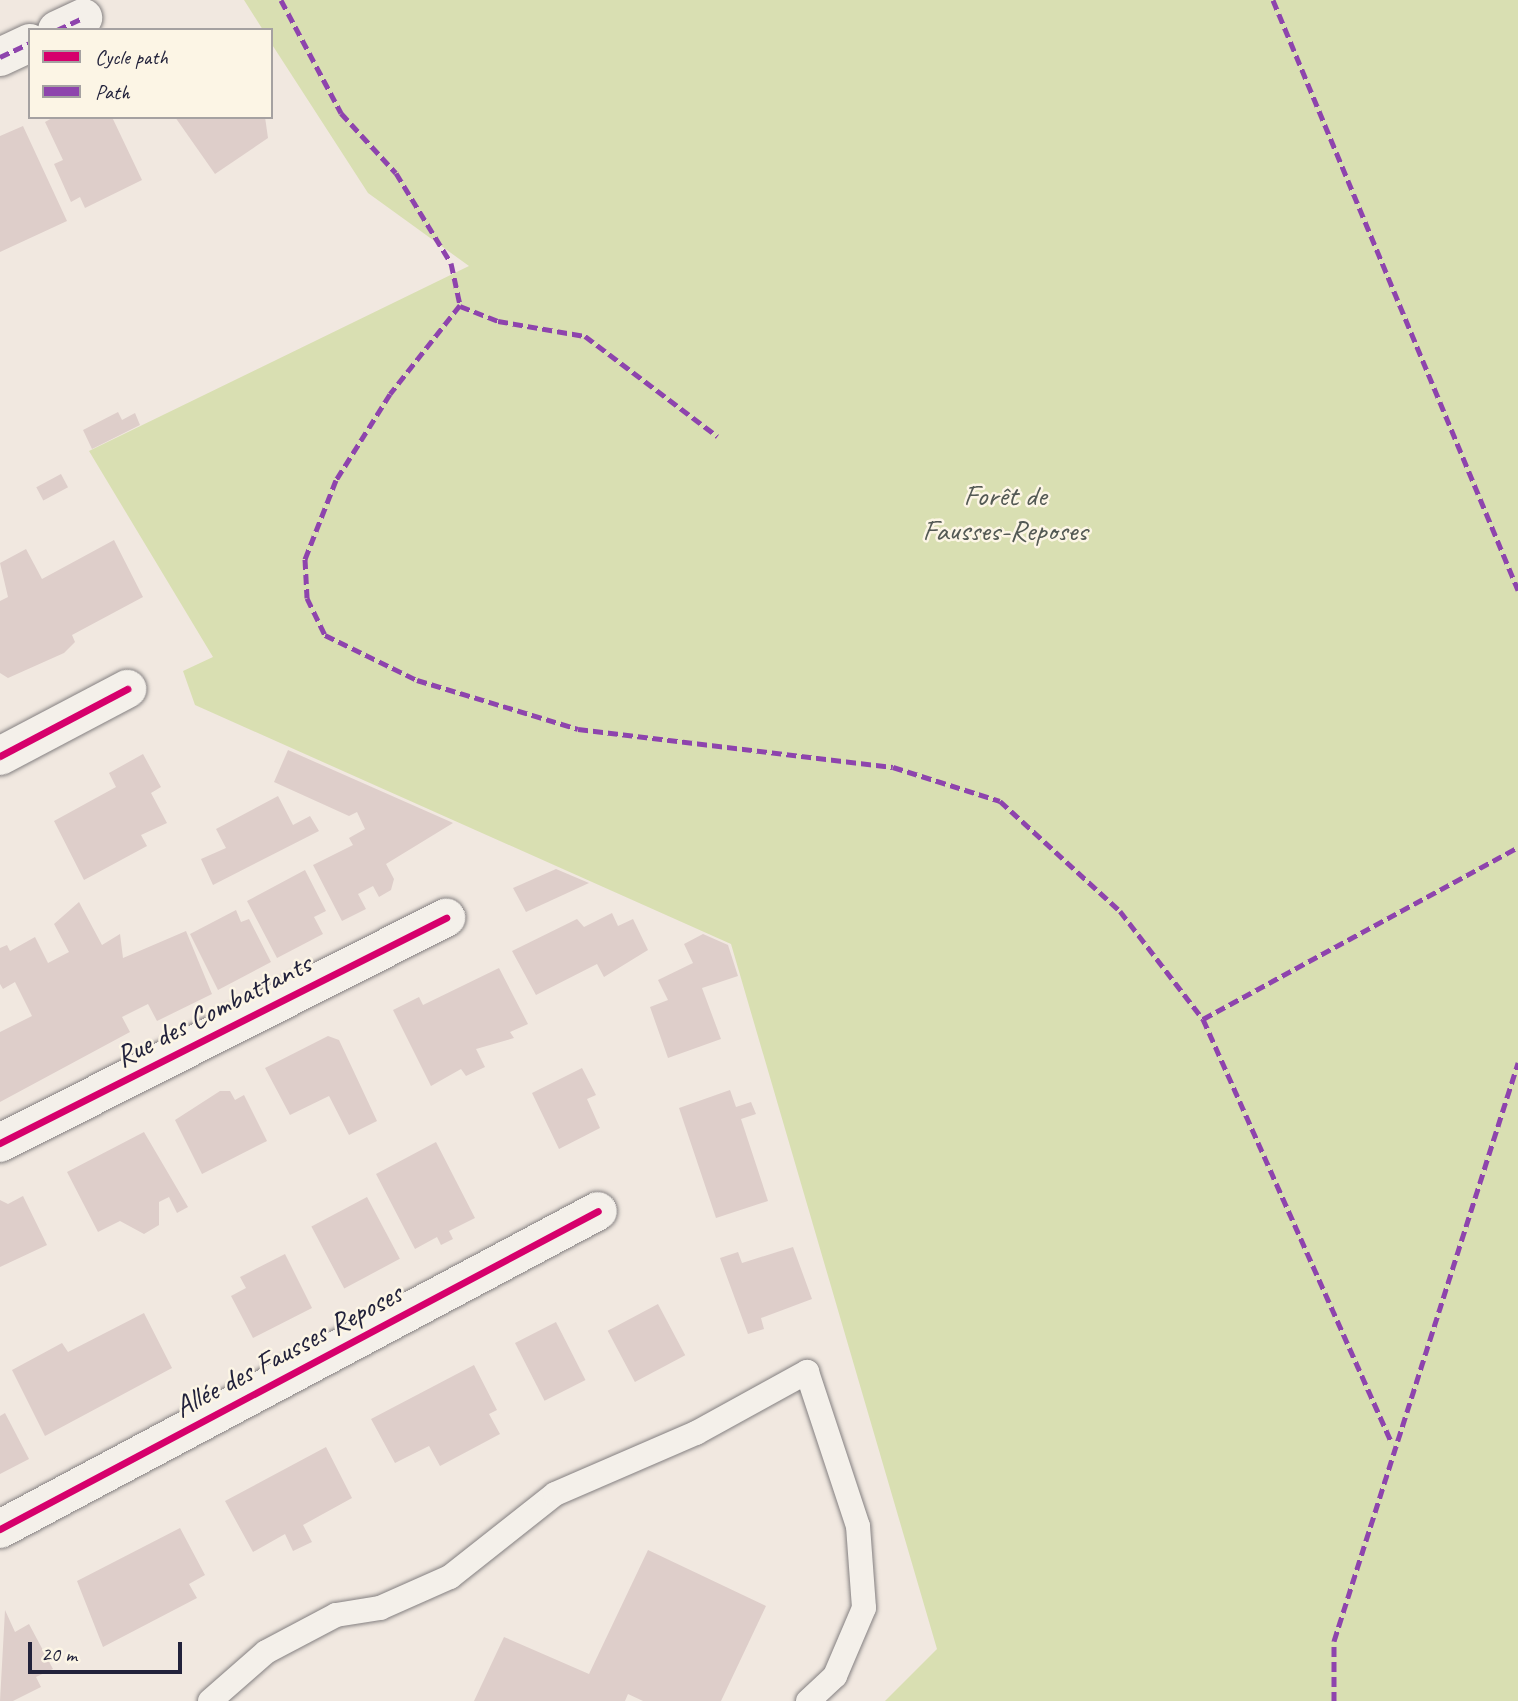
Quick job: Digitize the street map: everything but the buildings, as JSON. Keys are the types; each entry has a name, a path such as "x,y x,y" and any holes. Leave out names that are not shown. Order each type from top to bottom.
{"street":[{"path":"0,57 28,44"},
{"path":"0,756 127,689"},
{"name":"Rue des Combattants","path":"0,1143 446,918"},
{"name":"Allée des Fausses Reposes","path":"0,1529 598,1211"}],"lane":[{"path":"210,1701 266,1652 335,1615 380,1608 450,1577 555,1494 696,1433 807,1372 858,1526 864,1608 835,1676 808,1701"}],"green space":[{"name":"Forêt de Fausses-Reposes","path":"244,0 1518,0 1518,1701 885,1701 937,1649 731,944 195,705 183,671 213,657 89,451 469,266 368,193 273,46 273,28 262,28"}],"marked path":[{"path":"281,0 341,113 396,173 451,263 460,305 390,394 336,480 305,559 307,598 325,635 417,680 578,729 893,767 1000,801 1120,911 1203,1019 1392,1443"},
{"path":"1273,0 1518,590"},
{"path":"61,28 83,18"},
{"path":"0,57 28,44"},
{"path":"460,306 498,321 585,336 717,436"},
{"path":"1203,1019 1518,847"},
{"path":"1334,1701 1334,1641 1518,1063"}],"cycle path":[{"path":"0,756 127,689"},
{"path":"0,1143 446,918"},
{"path":"0,1529 598,1211"}]}
